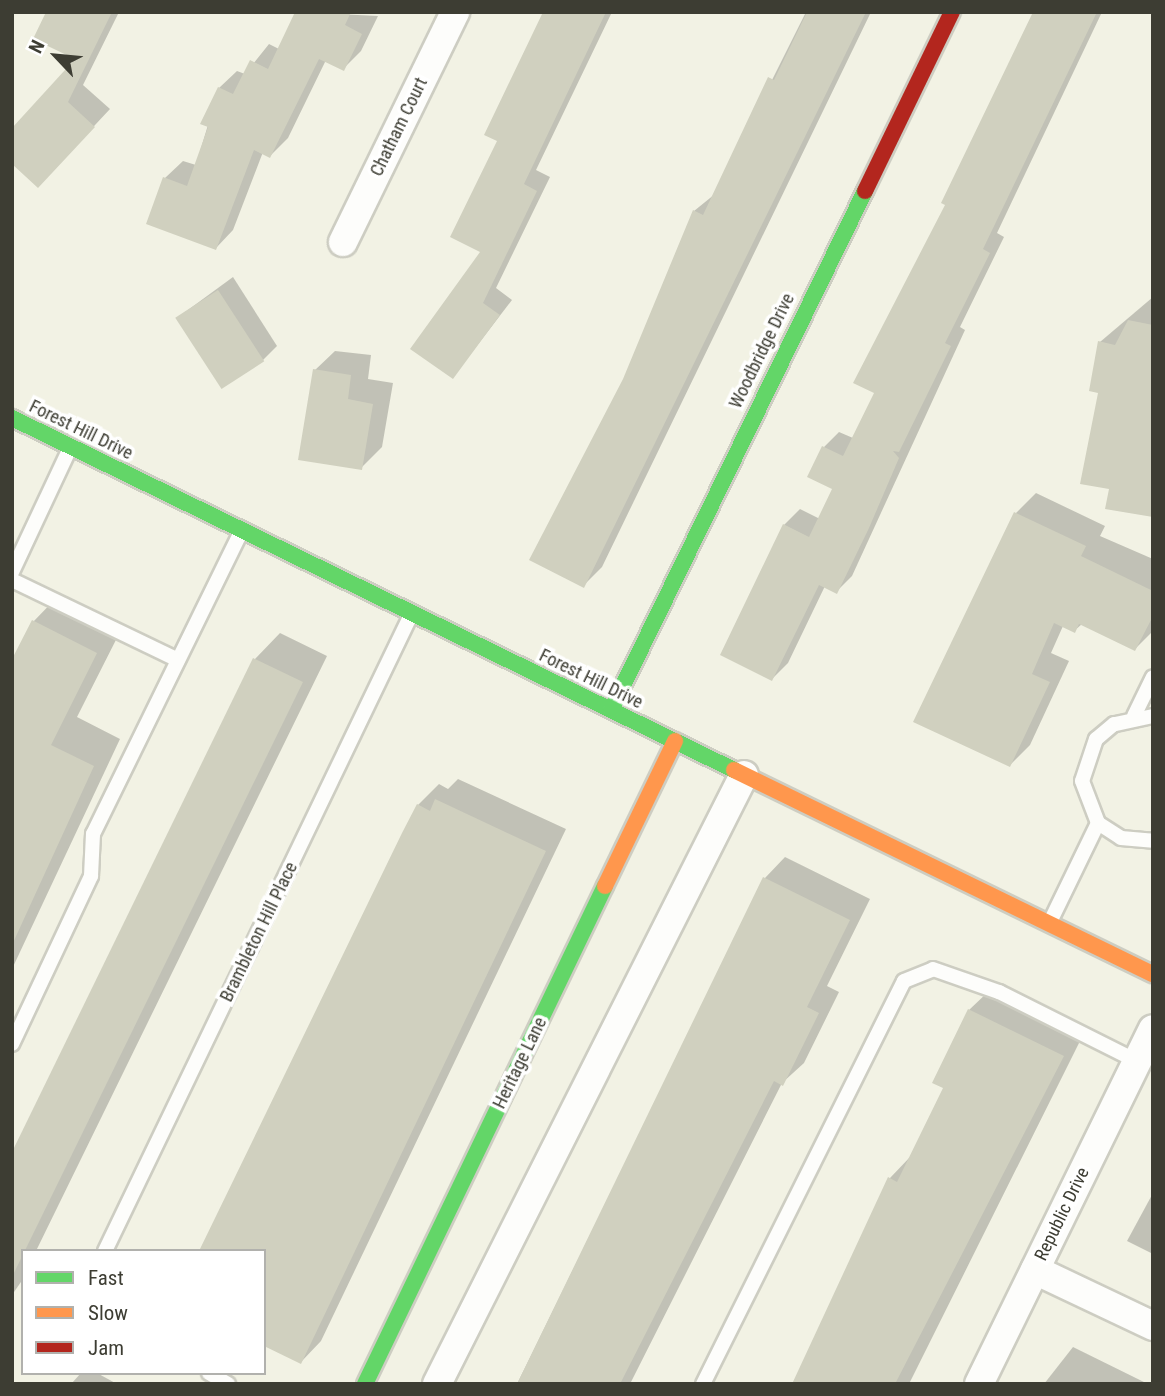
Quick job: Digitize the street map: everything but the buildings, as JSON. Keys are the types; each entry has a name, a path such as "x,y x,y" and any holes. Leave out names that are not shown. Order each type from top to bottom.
{"street":[{"name":"Chatham Court","path":"343,242 455,12"},
{"name":"Woodbridge Drive","path":"611,710 952,12"},
{"name":"Forest Hill Drive","path":"12,418 1153,974"},
{"name":"Heritage Lane","path":"365,1384 675,741"},
{"path":"438,1384 744,775"},
{"name":"Republic Drive","path":"979,1384 1145,1045"},
{"path":"1035,1270 1153,1326"}],"lane":[{"path":"12,572 71,447"},
{"path":"12,1044 92,876 93,834 242,530"},
{"path":"12,580 178,660"},
{"name":"Brambleton Hill Place","path":"105,1249 412,613"},
{"path":"1134,716 1153,677"},
{"path":"1153,716 1134,716 1096,739 1086,759 1086,803 1098,823 1121,838 1153,841"},
{"path":"1050,924 1098,823"},
{"path":"703,1384 904,981 933,969 1145,1045"},
{"path":"212,1375 228,1384"}],"traffic: fast":[{"path":"611,710 865,191"},
{"path":"12,418 734,770"},
{"path":"365,1384 605,886"}],"traffic: slow":[{"path":"605,886 675,741"},
{"path":"734,770 1153,974"}],"traffic: jam":[{"path":"865,191 952,12"}]}
